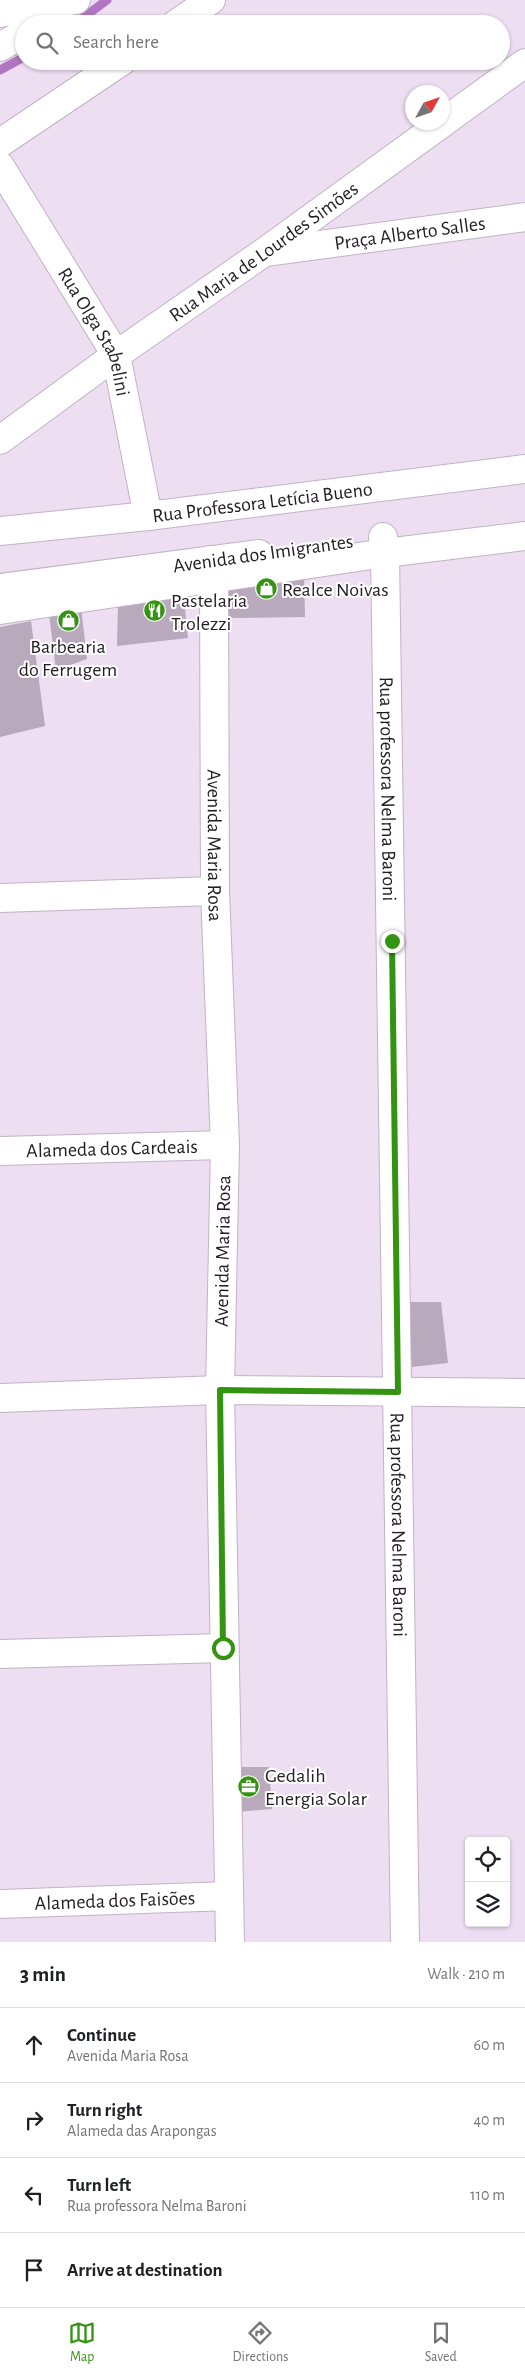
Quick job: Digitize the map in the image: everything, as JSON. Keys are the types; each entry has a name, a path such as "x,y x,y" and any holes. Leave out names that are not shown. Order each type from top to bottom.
{"street":[{"path":"0,13 78,0"},
{"path":"54,15 78,0"},
{"path":"189,15 211,0"},
{"path":"0,47 15,38"},
{"name":"Rua Maria de Lourdes Simões","path":"0,440 116,355 263,253 525,63"},
{"path":"0,143 109,70"},
{"name":"Rua Olga Stabelini","path":"0,166 116,355 148,516"},
{"name":"Praça Alberto Salles","path":"263,253 525,217"},
{"name":"Rua Professora Letícia Bueno","path":"0,531 148,516 525,469"},
{"name":"Avenida dos Imigrantes","path":"0,610 211,570 384,545 525,516"},
{"name":"Avenida dos Imigrantes","path":"384,545 525,536"},
{"name":"Rua professora Nelma Baroni","path":"384,545 405,1942"},
{"name":"Avenida dos Imigrantes","path":"0,588 211,570"},
{"name":"Avenida Maria Rosa","path":"211,570 215,892 225,1145 220,1390 223,1648 230,1942"},
{"path":"0,898 215,892"},
{"name":"Alameda dos Cardeais","path":"0,1151 225,1145"},
{"path":"0,1398 220,1390 525,1393"},
{"path":"0,1654 223,1648"},
{"name":"Alameda dos Faisões","path":"0,1904 229,1896"}],"building":[{"path":"304,572 305,617 229,618 226,588"},
{"path":"183,591 188,638 117,646 118,604"},
{"path":"81,607 87,659 56,670 49,614"},
{"path":"31,621 45,726 0,737 0,627"},
{"path":"408,1302 441,1302 448,1363 412,1367"},
{"path":"235,1767 269,1767 272,1809 237,1812"}],"waterway":[{"path":"87,15 107,0"},
{"path":"0,70 15,62"}],"place":[{"name":"Realce Noivas","path":"266,589"},
{"name":"Pastelaria Trolezzi","path":"155,611"},
{"name":"Barbearia do Ferrugem","path":"68,620"},
{"name":"Gedalih Energia Solar","path":"249,1787"}],"route":[{"path":"223,1648 220,1390 398,1392 392,941"}]}
